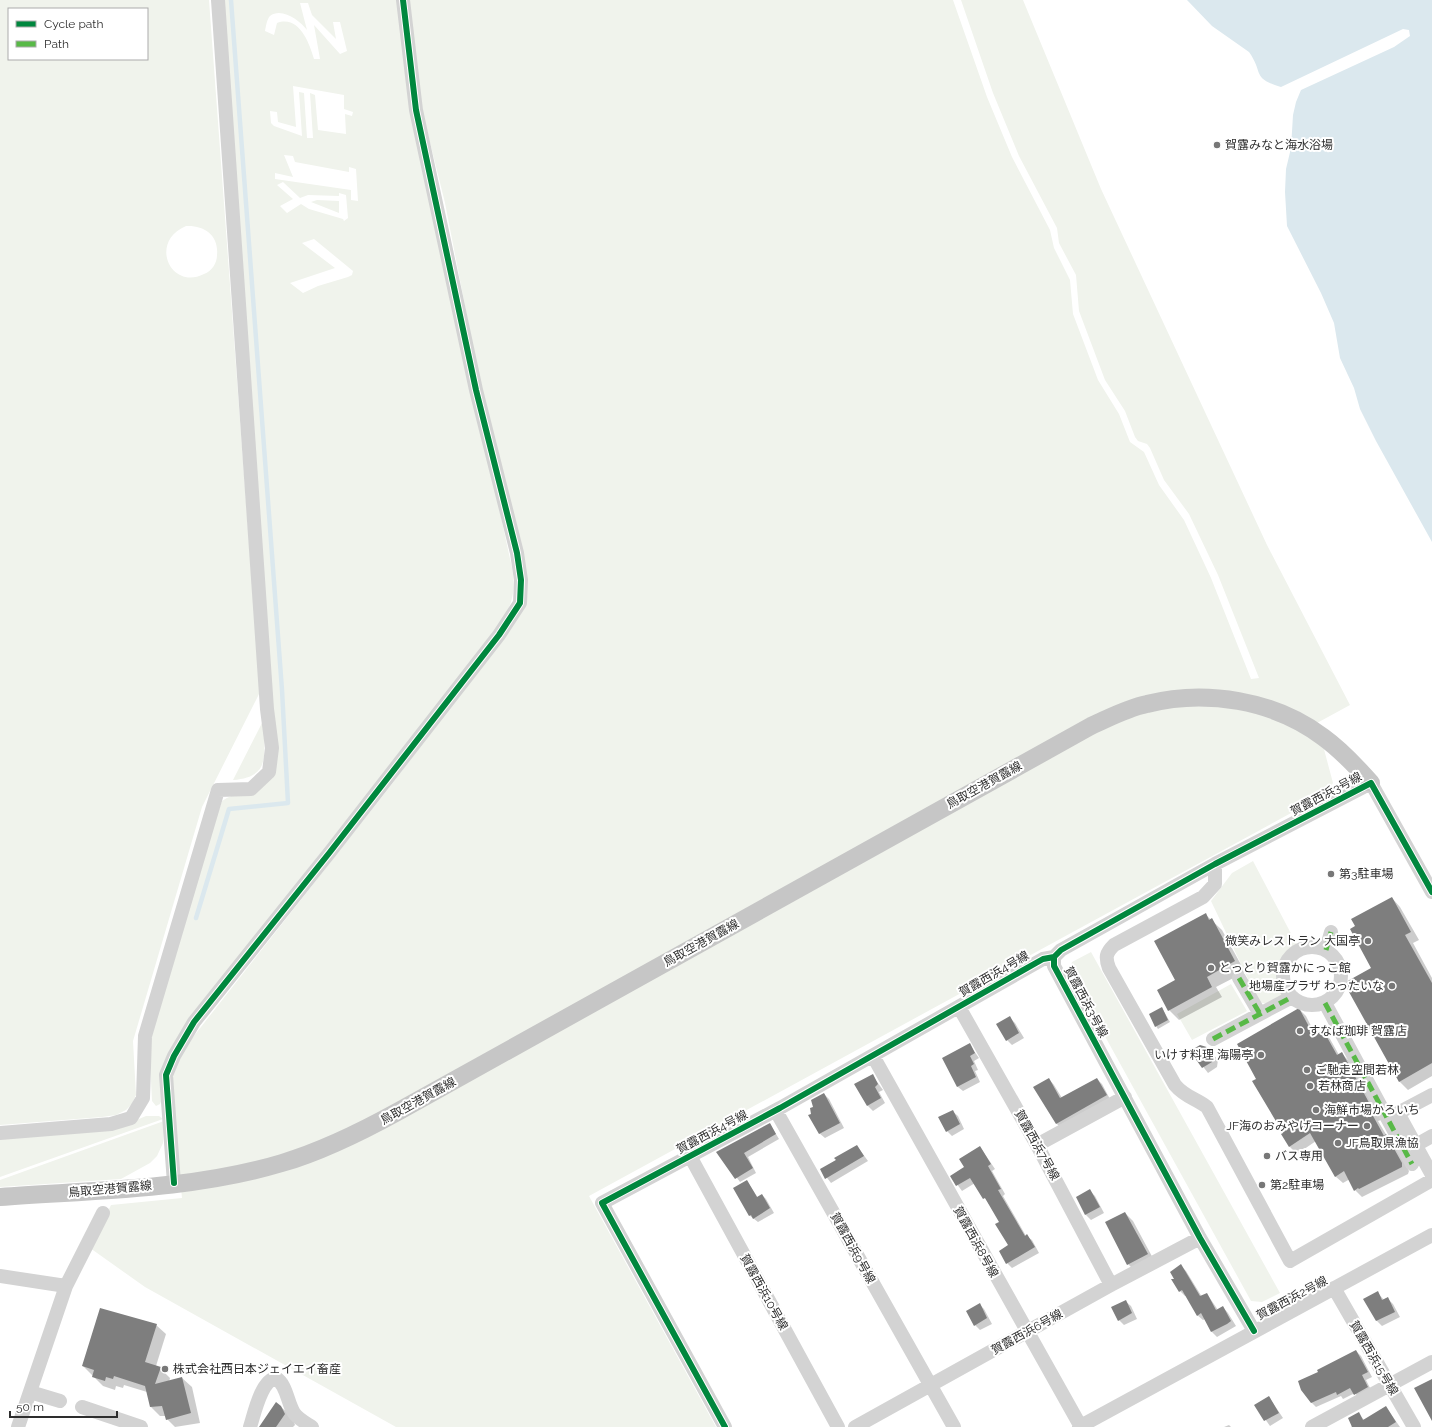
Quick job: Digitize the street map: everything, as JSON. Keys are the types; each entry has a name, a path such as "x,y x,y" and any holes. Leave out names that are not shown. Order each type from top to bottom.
{"main road":[{"name":"鳥取空港賀露線","path":"0,1197 209,1179 263,1168 301,1156 357,1133 1073,736 1127,710 1146,704 1185,697 1228,699 1269,709 1287,716 1322,736 1344,754 1371,783"}],"street":[{"path":"0,1133 111,1124 131,1118 143,1098 145,1036 218,790 251,788 269,772 272,748 267,709 218,0"},
{"path":"174,1183 166,1075 174,1056 194,1022 350,828 499,635 520,603 521,580 517,553 476,390 416,110 403,0"},
{"path":"1371,783 1432,892"},
{"name":"賀露西浜3号線","path":"1254,1331 1200,1238 1054,966 1054,956 1061,950 1215,864 1371,783"},
{"path":"1215,864 1215,884 1203,897 1114,945 1107,951 1105,959 1175,1085 1183,1094 1198,1100 1207,1107 1290,1261 1432,1180"},
{"path":"1326,950 1331,932"},
{"path":"1313,946 1326,950 1337,960 1341,970 1341,980 1333,997 1325,1003 1315,1006 1305,1005 1292,997 1284,986 1282,976 1288,958 1295,952 1303,948 1313,946"},
{"name":"賀露西浜4号線","path":"725,1427 602,1203 776,1110 1043,959 1054,956"},
{"path":"1239,978 1260,1014"},
{"path":"1213,1039 1292,997"},
{"path":"1325,1003 1412,1164"},
{"name":"賀露西浜7号線","path":"959,1007 1037,1145 1111,1285"},
{"name":"賀露西浜8号線","path":"873,1056 1080,1427"},
{"path":"1432,1095 1398,1113 1432,1175"},
{"path":"1037,1145 1125,1097"},
{"name":"賀露西浜9号線","path":"776,1110 930,1385"},
{"path":"1416,1145 1432,1136"},
{"name":"賀露西浜10号線","path":"690,1156 838,1427"},
{"path":"18,1427 66,1286 103,1213"},
{"name":"賀露西浜2号線","path":"1080,1427 1432,1235"},
{"name":"賀露西浜6号線","path":"854,1427 1027,1333 1111,1285 1200,1238"},
{"path":"0,1276 66,1286"},
{"name":"賀露西浜15号線","path":"1334,1288 1389,1386 1414,1427"},
{"path":"1312,1427 1432,1362"},
{"path":"250,1427 258,1400 269,1381 276,1378 285,1391 294,1412 312,1427"},
{"path":"930,1385 954,1427"},
{"path":"30,1392 60,1401"},
{"path":"82,1407 141,1427"}],"shaded area":[{"path":"0,0 209,0 260,692 202,807 133,1041 136,1095 132,1104 126,1110 116,1115 0,1125","holes":["186,226 204,229 213,237 217,248 216,261 212,269 207,273 192,277 182,276 174,271 168,262 166,253 168,243 175,233"]},
{"path":"220,0 397,0 433,203 512,568 514,582 513,594 510,606 504,619 191,1018 162,1099 160,1104 156,1106 152,1101 149,1039 206,847 222,801 237,794 257,790 269,780 275,771","holes":["300,3 308,3 312,15 336,39 333,22 340,22 347,51 340,54 314,25 320,59 314,59 306,38 297,26 285,22 277,23 274,35 265,31 267,21 270,16 280,13 295,19 307,30","293,86 344,95 344,109 353,112 352,116 345,114 346,134 318,130 315,95 310,93 313,138 307,138 304,93 299,92 302,136 274,126 271,123 270,111 277,112 278,122 296,127","284,155 293,156 295,162 349,172 349,167 356,169 358,201 351,200 351,190 275,179 275,173 293,177","283,182 300,198 308,195 339,196 339,193 346,195 348,218 344,221 343,219 309,209 301,204 287,213 280,206 293,199 277,185","314,239 353,271 352,275 318,286 303,293 290,283 335,268 302,243"]},
{"path":"409,0 953,0 987,97 1012,157 1050,230 1054,248 1070,280 1073,314 1098,380 1119,414 1130,442 1144,452 1159,485 1184,520 1211,578 1251,679 1259,678 1218,575 1189,514 1164,480 1150,448 1147,444 1138,441 1135,437 1125,411 1105,380 1079,311 1076,275 1059,243 1057,228 1019,156 993,93 961,0 1023,0 1101,189 1267,545 1350,705 1317,723 1333,783 1326,794 589,1196 716,1427 396,1427 145,1287 90,1248 111,1205 182,1198 170,1078 186,1046 392,784 512,626 523,604 445,203 420,102"},
{"path":"1187,0 1432,0 1432,542 1360,409 1354,388 1340,358 1334,323 1321,293 1287,226 1285,192 1286,169 1291,148 1293,115 1301,90 1394,47 1410,36 1409,30 1403,29 1281,87 1265,81 1259,74 1249,52 1212,26"},
{"path":"317,200 339,201 339,213 311,202"},
{"path":"262,723 264,728 264,756 259,770 253,775 233,780"},
{"path":"1253,861 1297,945 1286,955 1280,967 1281,988 1284,995 1267,1004 1259,1002 1211,901 1232,873"},
{"path":"1091,952 1280,1293 1262,1302 1251,1301 1069,971 1072,962"},
{"path":"1231,984 1247,1011 1192,1040 1177,1014"},
{"path":"146,1116 159,1116 163,1119 0,1177 0,1136 127,1124"},
{"path":"164,1121 163,1143 157,1156 150,1163 121,1179 0,1187 0,1180"}],"building":[{"path":"1392,897 1411,932 1405,935 1432,983 1432,1063 1399,1082 1344,983 1371,968 1350,929 1355,926 1351,919"},
{"path":"1206,913 1209,920 1212,918 1235,961 1207,977 1212,987 1168,1011 1157,990 1175,980 1154,941"},
{"path":"1162,1007 1168,1020 1155,1027 1149,1014"},
{"path":"1299,1008 1314,1036 1323,1030 1337,1055 1342,1052 1374,1112 1372,1114 1384,1136 1386,1134 1402,1163 1402,1167 1354,1191 1344,1171 1335,1177 1310,1133 1289,1147 1281,1134 1283,1133 1252,1081 1256,1079 1237,1044"},
{"path":"1010,1016 1019,1033 1006,1041 996,1024"},
{"path":"970,1043 975,1053 970,1056 974,1064 971,1066 976,1077 957,1087 942,1058"},
{"path":"1200,1045 1210,1048 1213,1054 1212,1062 1202,1068 1190,1051"},
{"path":"873,1074 878,1084 875,1087 881,1098 867,1106 854,1084"},
{"path":"1049,1078 1060,1098 1097,1078 1107,1095 1056,1124 1033,1087"},
{"path":"824,1093 840,1123 819,1134 808,1115 811,1114 810,1108 813,1107 811,1100"},
{"path":"953,1110 960,1124 946,1132 938,1117"},
{"path":"770,1123 776,1134 744,1153 753,1168 735,1179 716,1152"},
{"path":"857,1145 864,1156 825,1179 820,1169 836,1160 834,1158"},
{"path":"980,1146 991,1164 988,1166 1001,1189 998,1190 1025,1236 1027,1234 1035,1247 1006,1264 999,1251 1008,1245 995,1224 999,1222 985,1198 983,1199 970,1178 956,1186 950,1176 964,1167 959,1159"},
{"path":"747,1180 757,1197 762,1194 770,1208 753,1219 751,1215 749,1216 733,1188"},
{"path":"1090,1189 1100,1207 1085,1215 1076,1197"},
{"path":"1125,1212 1148,1254 1127,1265 1105,1222"},
{"path":"1181,1264 1200,1296 1207,1293 1216,1310 1223,1306 1231,1321 1211,1332 1201,1313 1197,1316 1182,1290 1179,1292 1171,1279 1174,1279 1170,1272"},
{"path":"1378,1291 1382,1300 1388,1297 1395,1312 1376,1321 1363,1299"},
{"path":"1126,1300 1132,1313 1118,1321 1111,1307"},
{"path":"980,1303 987,1318 974,1326 966,1311"},
{"path":"100,1308 157,1324 145,1362 161,1367 155,1384 182,1377 191,1413 166,1420 162,1406 150,1407 145,1386 114,1376 113,1379 106,1377 105,1381 92,1377 94,1370 82,1366"},
{"path":"1356,1350 1368,1372 1362,1375 1368,1387 1354,1395 1350,1388 1337,1395 1336,1392 1311,1403 1301,1390 1298,1381 1318,1372 1317,1370"},
{"path":"1432,1379 1432,1421 1414,1388"},
{"path":"1269,1396 1279,1413 1264,1421 1254,1405"},
{"path":"276,1402 281,1406 285,1414 276,1427 259,1427"},
{"path":"1386,1406 1396,1422 1388,1427 1352,1427 1348,1418 1359,1412 1363,1420"}],"waterway":[{"path":"196,918 229,809 288,803 282,690 231,0"}],"marked path":[{"path":"1326,950 1331,932"},
{"path":"1239,978 1260,1014"},
{"path":"1213,1039 1292,997"},
{"path":"1325,1003 1412,1164"}],"cycle path":[{"path":"174,1183 166,1075 174,1056 194,1022 330,852 499,635 520,603 521,580 517,553 476,390 416,110 403,0"},
{"path":"1254,1331 1200,1238 1054,966 1054,957 1061,950 1215,864 1371,783 1432,892"},
{"path":"725,1427 602,1203 780,1108 1043,959 1054,957"}],"place":[{"name":"賀露みなと海水浴場","path":"1217,145"},
{"name":"第3駐車場","path":"1331,874"},
{"name":"微笑みレストラン 大国亭","path":"1368,941"},
{"name":"とっとり賀露かにっこ館","path":"1211,968"},
{"name":"地場産プラザ わったいな","path":"1392,986"},
{"name":"すなば珈琲 賀露店","path":"1300,1031"},
{"name":"いけす料理 海陽亭","path":"1261,1055"},
{"name":"ご馳走空間若林","path":"1307,1070"},
{"name":"若林商店","path":"1310,1086"},
{"name":"海鮮市場かろいち","path":"1316,1110"},
{"name":"JF海のおみやげコーナー","path":"1367,1126"},
{"name":"JF鳥取県漁協","path":"1338,1143"},
{"name":"バス専用","path":"1267,1156"},
{"name":"第2駐車場","path":"1262,1185"},
{"name":"株式会社西日本ジェイエイ畜産","path":"165,1369"}]}
